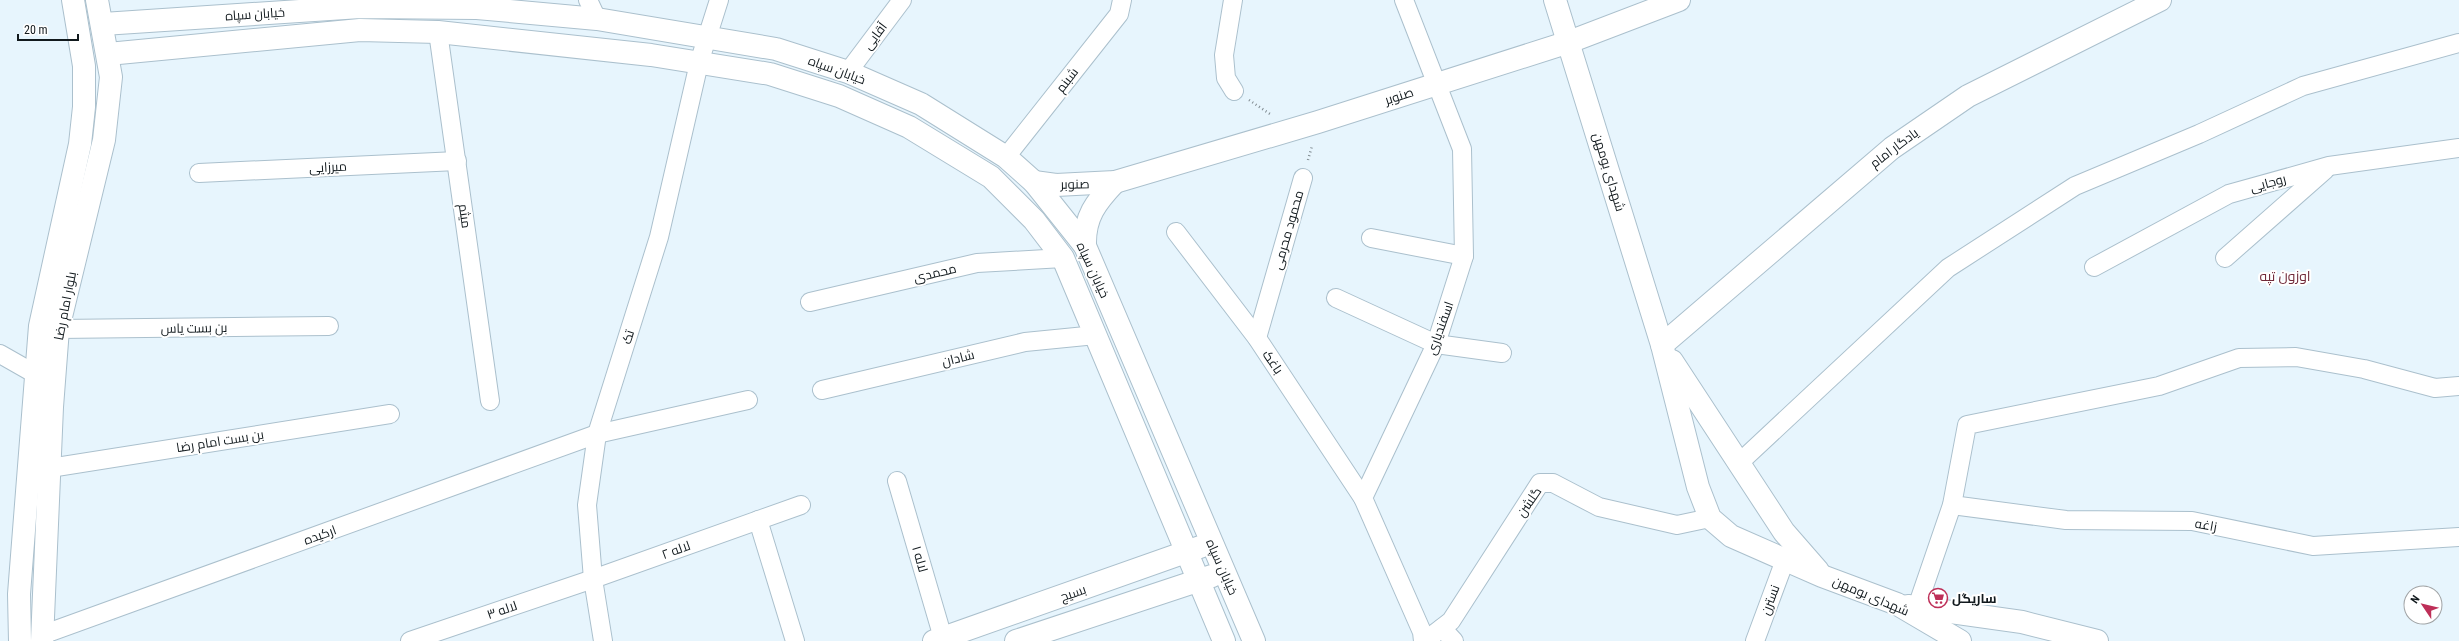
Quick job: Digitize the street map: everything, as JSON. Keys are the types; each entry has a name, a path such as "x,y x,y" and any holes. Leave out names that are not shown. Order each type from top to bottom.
{"main road":[{"name":"بلوار امام رضا","path":"20,641 19,594 44,407 49,328 80,144 84,107 84,66 73,0"},
{"name":"بلوار امام رضا","path":"42,638 50,468 44,407 37,375 49,328 104,140 111,77 103,24 97,0"},
{"name":"شهدای بومهن","path":"1555,0 1662,345"},
{"name":"صنوبر","path":"1034,182 1062,185 1115,182 1318,122 1569,42 1679,0"},
{"name":"یادگار امام","path":"1662,345 1892,148 1968,96 2160,0"},
{"name":"خیابان سپاه","path":"103,24 422,4 477,8 593,10 708,37 776,49 848,72 921,104 1006,157 1034,182 1084,246 1254,641"},
{"name":"خیابان سپاه","path":"108,54 360,30 438,32 651,54 770,74 839,96 909,127 991,177 1034,220 1063,258 1224,641"},
{"name":"صنوبر","path":"1084,246 1084,231 1091,210 1115,182"},
{"path":"1662,345 1738,464 1784,532 1822,576"},
{"path":"1662,345 1698,487 1710,518"},
{"name":"شهدای بومهن","path":"1710,518 1731,536 1822,576 1907,606 1960,641"},
{"name":"بسیج","path":"939,639 1211,543"},
{"path":"1016,641 1224,572"},
{"path":"1907,606 2022,622 2097,641"}],"street":[{"name":"تک","path":"603,641 594,579 587,505 597,434 659,237 699,63 719,0"},
{"name":"آقایی","path":"848,72 902,0"},
{"name":"شبنم","path":"1006,157 1119,14 1122,0"},
{"path":"1233,0 1224,55 1226,78 1234,91"},
{"name":"اسفندیاری","path":"1363,498 1436,344 1464,256 1462,149 1404,0"},
{"name":"میثم","path":"438,32 490,401"},
{"path":"1738,464 1948,268 2075,186 2199,134 2303,86 2459,43"},
{"name":"روجایی","path":"2094,267 2229,194 2329,166 2459,148"},
{"name":"میرزایی","path":"199,174 457,161"},
{"path":"2225,258 2329,166"},
{"name":"محمود محرمی","path":"1257,338 1303,178"},
{"name":"باغک","path":"1176,232 1257,338 1363,498"},
{"path":"1371,238 1464,256"},
{"name":"محمدی","path":"810,302 977,263 1063,258"},
{"path":"1336,298 1436,344 1502,353"},
{"name":"بن بست یاس","path":"49,328 329,326"},
{"name":"شادان","path":"822,390 1025,342 1096,335"},
{"path":"0,354 37,375"},
{"path":"1907,606 1952,505 1967,425 2159,386 2239,358 2296,357 2364,369 2435,388 2459,386"},
{"name":"ارکیده","path":"42,638 597,434 748,400"},
{"name":"بن بست امام رضا","path":"50,468 390,414"},
{"name":"لاله ۱","path":"897,481 939,639"},
{"name":"گلشن","path":"1424,641 1448,634 1452,621 1540,483 1552,483 1599,507 1677,525 1710,518"},
{"path":"1363,498 1422,632 1424,641"},
{"name":"لاله ۲","path":"594,579 800,504"},
{"name":"زاغه","path":"1952,505 2066,520 2192,521 2313,546 2459,538"},
{"path":"758,520 795,641"},
{"name":"نسترن","path":"1755,641 1785,560"},
{"name":"لاله ۳","path":"410,641 594,579"}],"path":[{"path":"1234,91 1294,129"},
{"name":"محمود محرمی","path":"1303,178 1318,122"}],"place":[{"name":"ساریگل","path":"1938,598"}],"district":[{"name":"اوزون تپه","path":"2285,276"}]}
